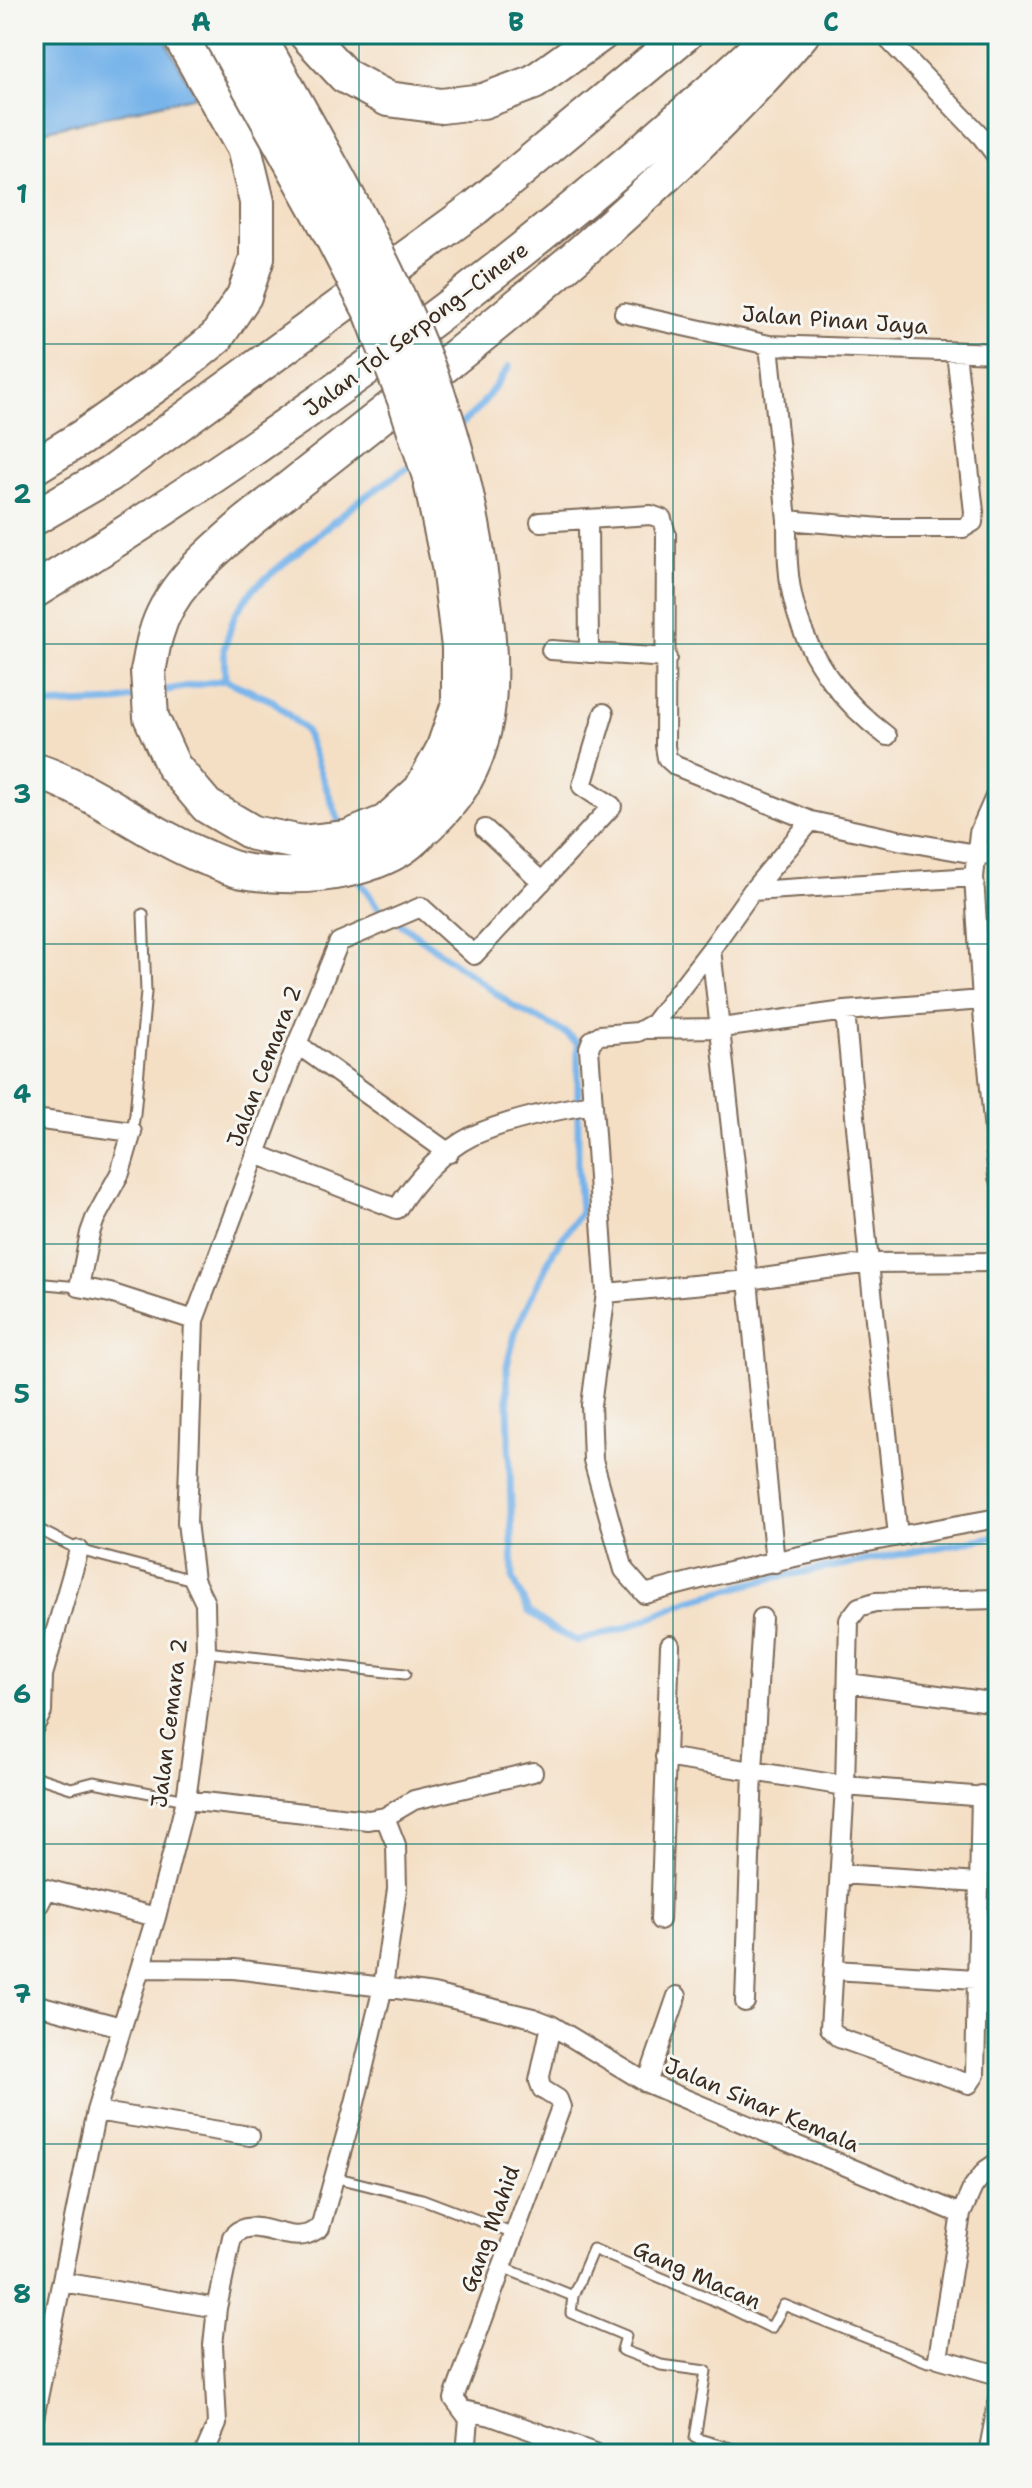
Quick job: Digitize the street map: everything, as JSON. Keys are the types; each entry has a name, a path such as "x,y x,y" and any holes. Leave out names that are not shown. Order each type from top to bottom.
{"highway":[{"path":"34,467 177,370 216,338 244,296 257,258 257,202 244,148 179,34"},
{"path":"220,34 372,314 405,400 430,477 449,566 459,647 459,704 443,750 421,790 386,822 347,838 302,843 253,833 207,806 173,766 151,717 148,671 156,632 173,595 199,565 247,522 558,273 649,194 712,133 802,34"},
{"path":"34,770 56,777 114,807 177,846 241,871 311,876 366,864 402,848 441,813 472,768 488,710 490,646 478,558 460,464 435,387 399,300 350,201 257,34"},
{"path":"306,34 345,76 388,99 441,106 483,101 534,82 601,34"},
{"path":"34,518 110,474 475,208 685,34"},
{"name":"Jalan Tol Serpong–Cinere","path":"34,591 133,530 314,406 516,256 773,34"}],"street":[{"path":"886,35 998,158"},
{"name":"Jalan Pinan Jaya","path":"624,313 769,345 998,353"},
{"path":"769,345 787,520 787,558 794,605 806,637 840,693 862,717 887,736"},
{"path":"787,520 881,528 963,528 973,522 956,352"},
{"path":"540,522 651,515 662,519 666,534 667,758 676,766 811,821 975,854 998,855"},
{"path":"588,519 589,653"},
{"path":"551,650 667,658"},
{"path":"485,829 542,882 612,806 582,786 604,713"},
{"path":"998,790 979,833 974,877 990,1001 998,1177"},
{"path":"646,1029 654,1023 711,949 752,891 811,821"},
{"path":"752,891 974,877"},
{"name":"Jalan Cemara 2","path":"34,2418 96,2111 156,1917 186,1800 206,1652 205,1603 194,1580 187,1522 194,1320 297,1044 339,942 412,911 474,955 542,882"},
{"path":"711,949 748,1280 775,1563"},
{"path":"990,1001 845,1011 721,1028 646,1029 600,1035 592,1040 589,1048 606,1293 590,1431 593,1460 624,1570 645,1594 898,1536 998,1518"},
{"path":"845,1011 898,1536"},
{"path":"297,1044 449,1153"},
{"path":"256,1154 397,1209 427,1171 471,1137 560,1110 593,1104"},
{"path":"34,1119 132,1132 120,1173 90,1233 79,1287 110,1293 194,1320"},
{"path":"606,1293 748,1280 869,1263 998,1262"},
{"path":"34,1727 42,1712 43,1675 79,1550"},
{"path":"665,1757 845,1786 989,1796 979,1883 975,2075 969,2084 834,2035 830,2028 845,1786 849,1620 859,1607 875,1602 998,1599"},
{"path":"745,2002 762,1618"},
{"path":"660,1920 670,1645"},
{"path":"848,1683 998,1703"},
{"path":"186,1800 368,1820 385,1817 414,1800 533,1772"},
{"path":"204,2454 217,2424 213,2375 217,2308 232,2237 238,2229 247,2227 297,2236 320,2228 383,1987 397,1889 396,1845 385,1817"},
{"path":"840,1874 979,1883"},
{"path":"34,1914 40,1888 156,1917"},
{"name":"Jalan Sinar Kemala","path":"141,1968 234,1969 383,1987 473,2003 551,2025 647,2083 961,2214"},
{"path":"835,1970 975,1979"},
{"path":"647,2083 677,1996"},
{"path":"38,2005 121,2027"},
{"name":"Gang Mahid","path":"466,2454 469,2419 454,2399 561,2107 558,2099 542,2089 539,2081 551,2025"},
{"path":"96,2111 250,2136"},
{"path":"992,2166 973,2187 961,2214 938,2358 998,2375"},
{"path":"62,2282 217,2308"},
{"path":"988,2454 998,2402"},
{"path":"463,2410 547,2434 595,2453"}],"lane":[{"path":"132,1132 146,992 143,914"},
{"path":"34,1283 79,1287"},
{"path":"34,1527 79,1550 194,1580"},
{"path":"206,1652 405,1674"},
{"path":"34,1776 71,1788 94,1782 186,1800"},
{"path":"334,2177 422,2199 514,2234"},
{"name":"Gang Macan","path":"573,2296 593,2249 771,2328 784,2305 928,2362 938,2358"},
{"path":"502,2267 573,2296 571,2313 626,2336 622,2350 661,2365 706,2371 695,2438 751,2454"}],"water":[{"path":"34,34 162,34 196,96 34,133"}],"waterway":[{"path":"459,426 480,407 509,367"},
{"path":"225,680 224,649 235,614 254,588 360,500 416,462"},
{"path":"161,691 225,680 273,701 305,730 342,830"},
{"path":"34,703 114,702 141,696"},
{"path":"358,876 379,908 515,1007 566,1033 578,1043 581,1212 554,1250 516,1330 507,1366 513,1578 528,1611 552,1629 577,1641 625,1628 690,1600 772,1578 998,1536"}]}
